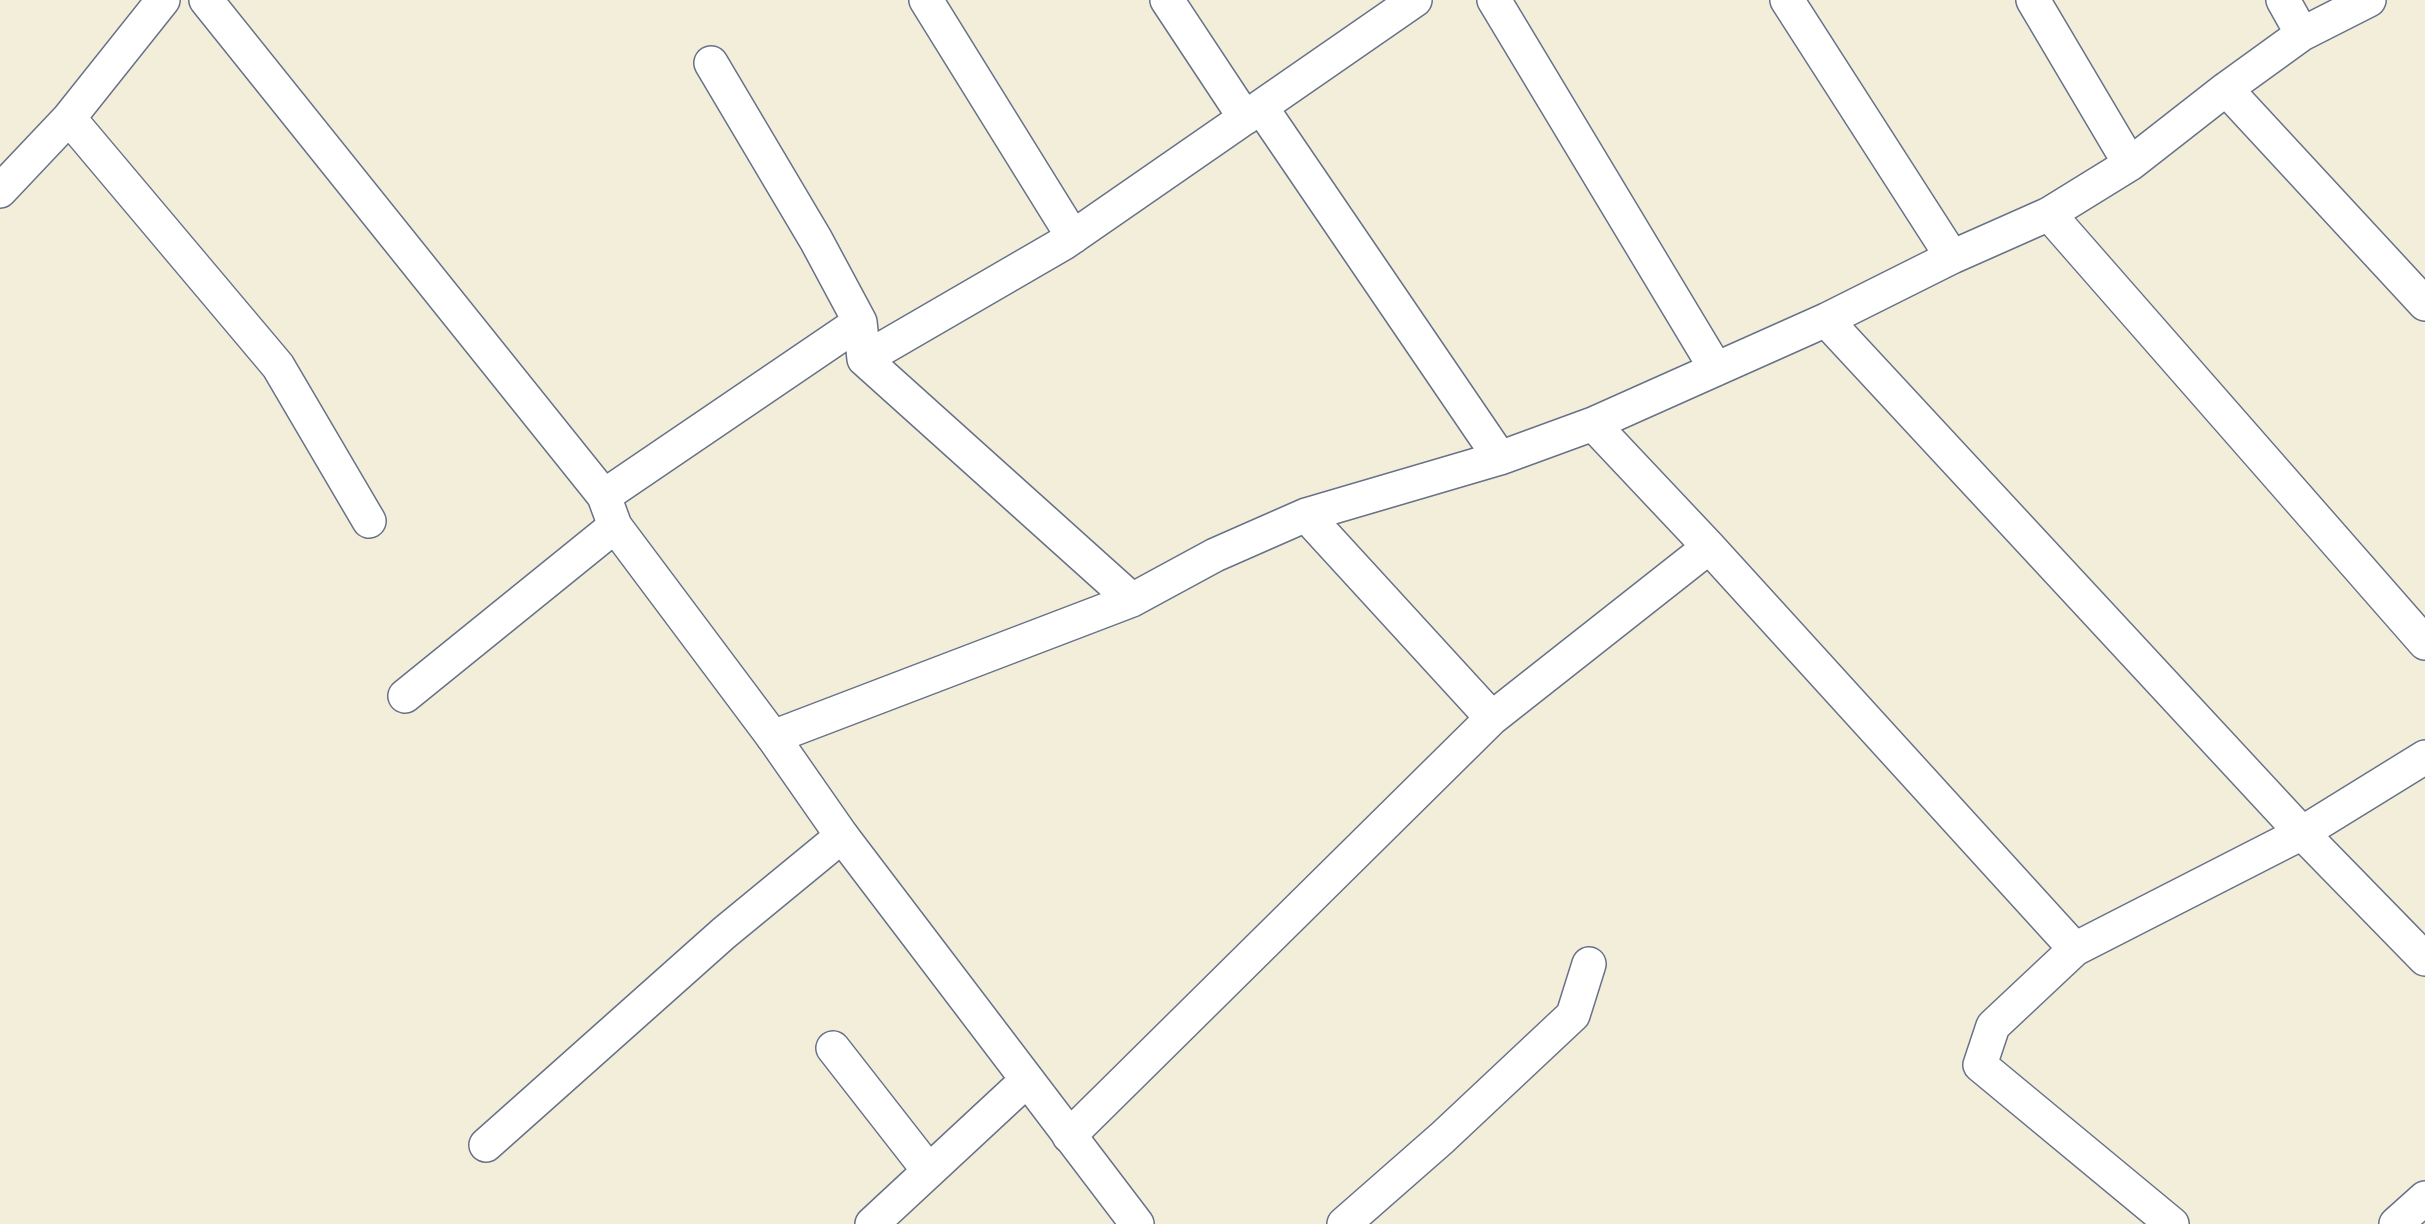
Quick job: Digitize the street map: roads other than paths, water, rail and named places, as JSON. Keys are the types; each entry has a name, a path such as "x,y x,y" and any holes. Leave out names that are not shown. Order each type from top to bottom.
{"street":[{"path":"0,191 69,118 163,0"},
{"path":"206,0 610,511 773,736 842,836 1137,1224"},
{"path":"926,0 1073,237"},
{"path":"1167,0 1253,113 1500,458"},
{"path":"864,359 1073,237 1415,0"},
{"path":"1494,0 1716,369"},
{"path":"1787,0 1952,257"},
{"path":"2033,0 2130,164"},
{"path":"2283,0 2302,34"},
{"path":"773,736 1132,600 1215,555 1306,515 1500,458 1593,424 1826,320 1952,257 2049,214 2130,164 2226,89 2302,34 2369,0"},
{"path":"711,63 816,240 860,322 864,359 1132,600"},
{"path":"2226,89 2425,304"},
{"path":"69,118 278,366 369,521"},
{"path":"2049,214 2425,643"},
{"path":"1826,320 2302,833 2425,959"},
{"path":"405,696 610,511 860,322"},
{"path":"1593,424 1709,547 2075,949"},
{"path":"1306,515 1492,718"},
{"path":"1069,1136 1492,718 1709,547"},
{"path":"2172,1224 1980,1065 1993,1026 2075,949 2302,833 2425,757"},
{"path":"486,1145 724,933 842,836"},
{"path":"1344,1224 1442,1138 1573,1015 1589,964"},
{"path":"833,1048 929,1171"},
{"path":"872,1224 1027,1080"},
{"path":"2396,1224 2425,1198"}]}
